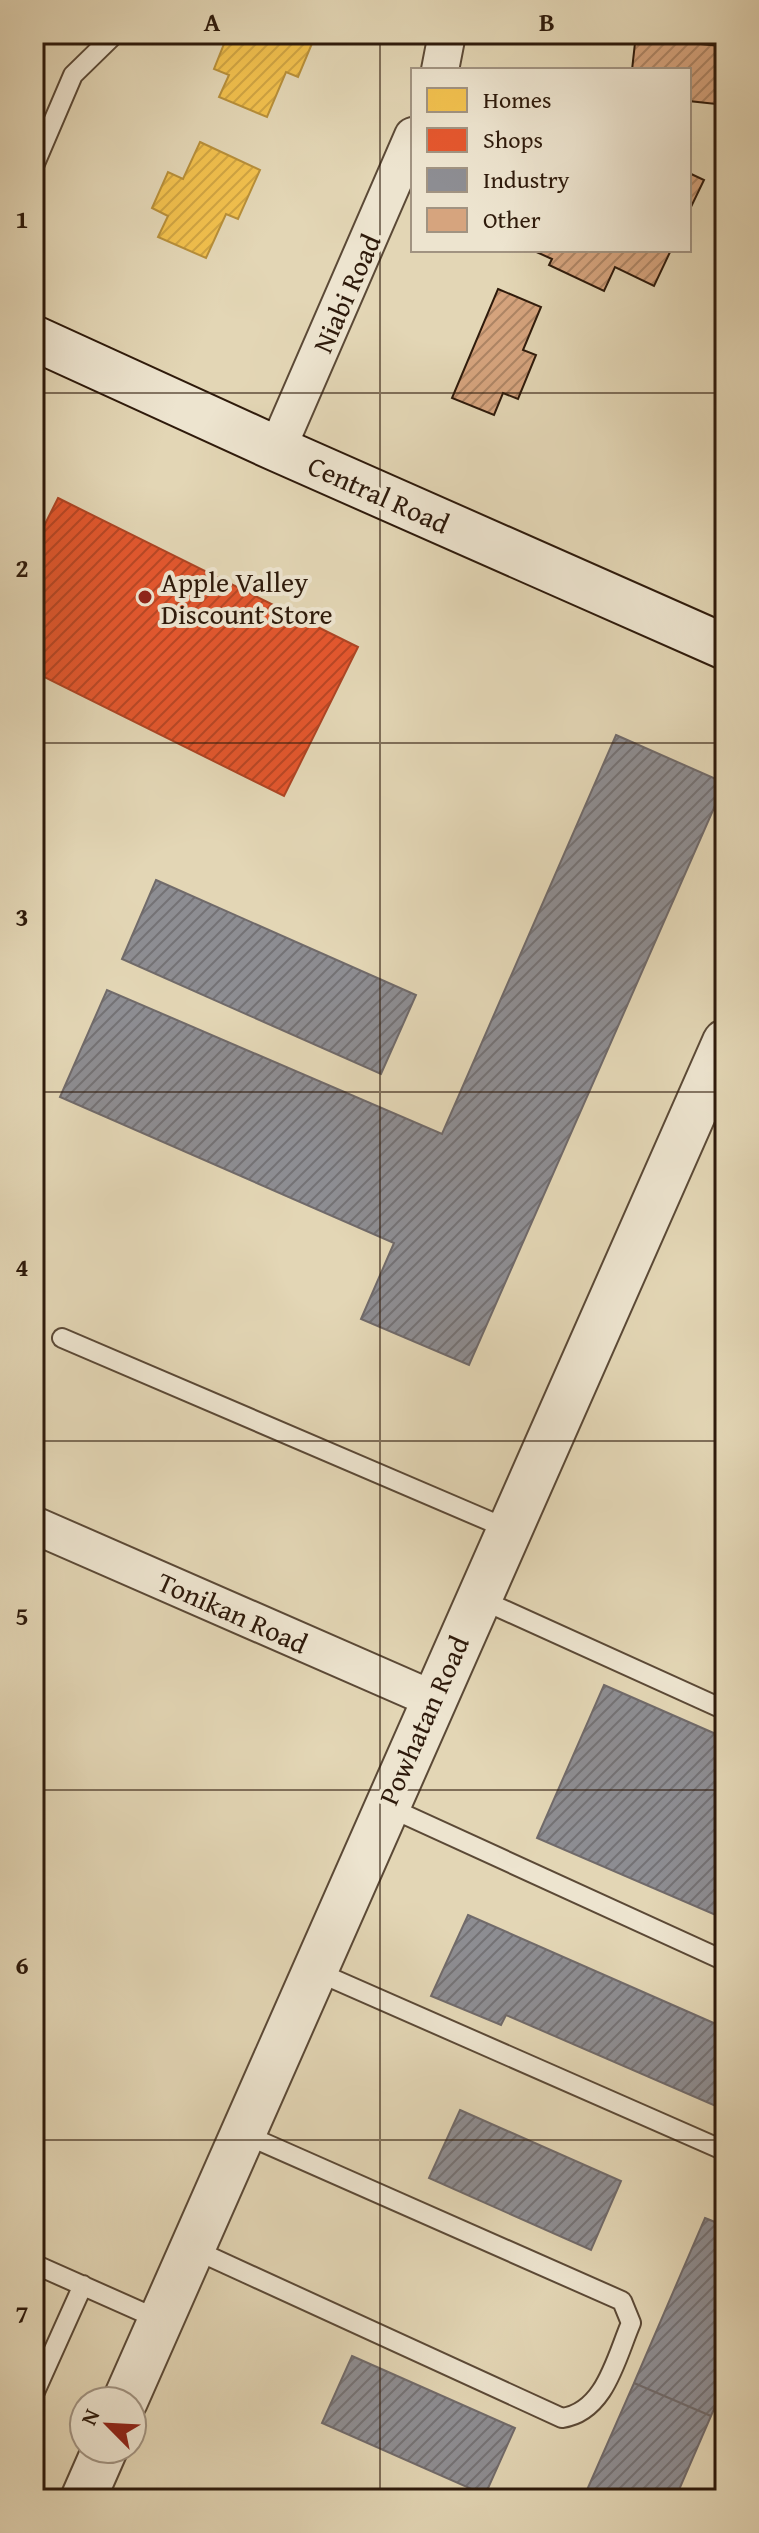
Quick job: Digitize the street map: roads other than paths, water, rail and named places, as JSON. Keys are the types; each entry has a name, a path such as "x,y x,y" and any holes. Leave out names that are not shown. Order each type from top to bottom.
{"street":[{"path":"440,68 447,34"},
{"name":"Niabi Road","path":"277,449 411,141"},
{"name":"Central Road","path":"34,338 725,647"},
{"name":"Powhatan Road","path":"132,2385 385,1805 725,1042"},
{"name":"Tonikan Road","path":"34,1525 432,1699"},
{"path":"83,2499 98,2465"}],"lane":[{"path":"34,166 73,75 115,34"},
{"path":"62,1338 508,1529"},
{"path":"477,1598 725,1710"},
{"path":"385,1805 725,1961"},
{"path":"313,1970 725,2151"},
{"path":"191,2248 562,2418 579,2415 604,2389 631,2323 622,2301 242,2133"},
{"path":"34,2264 160,2320"},
{"path":"34,2394 83,2285"}],"place":[{"name":"Apple Valley Discount Store","path":"145,597"}]}
